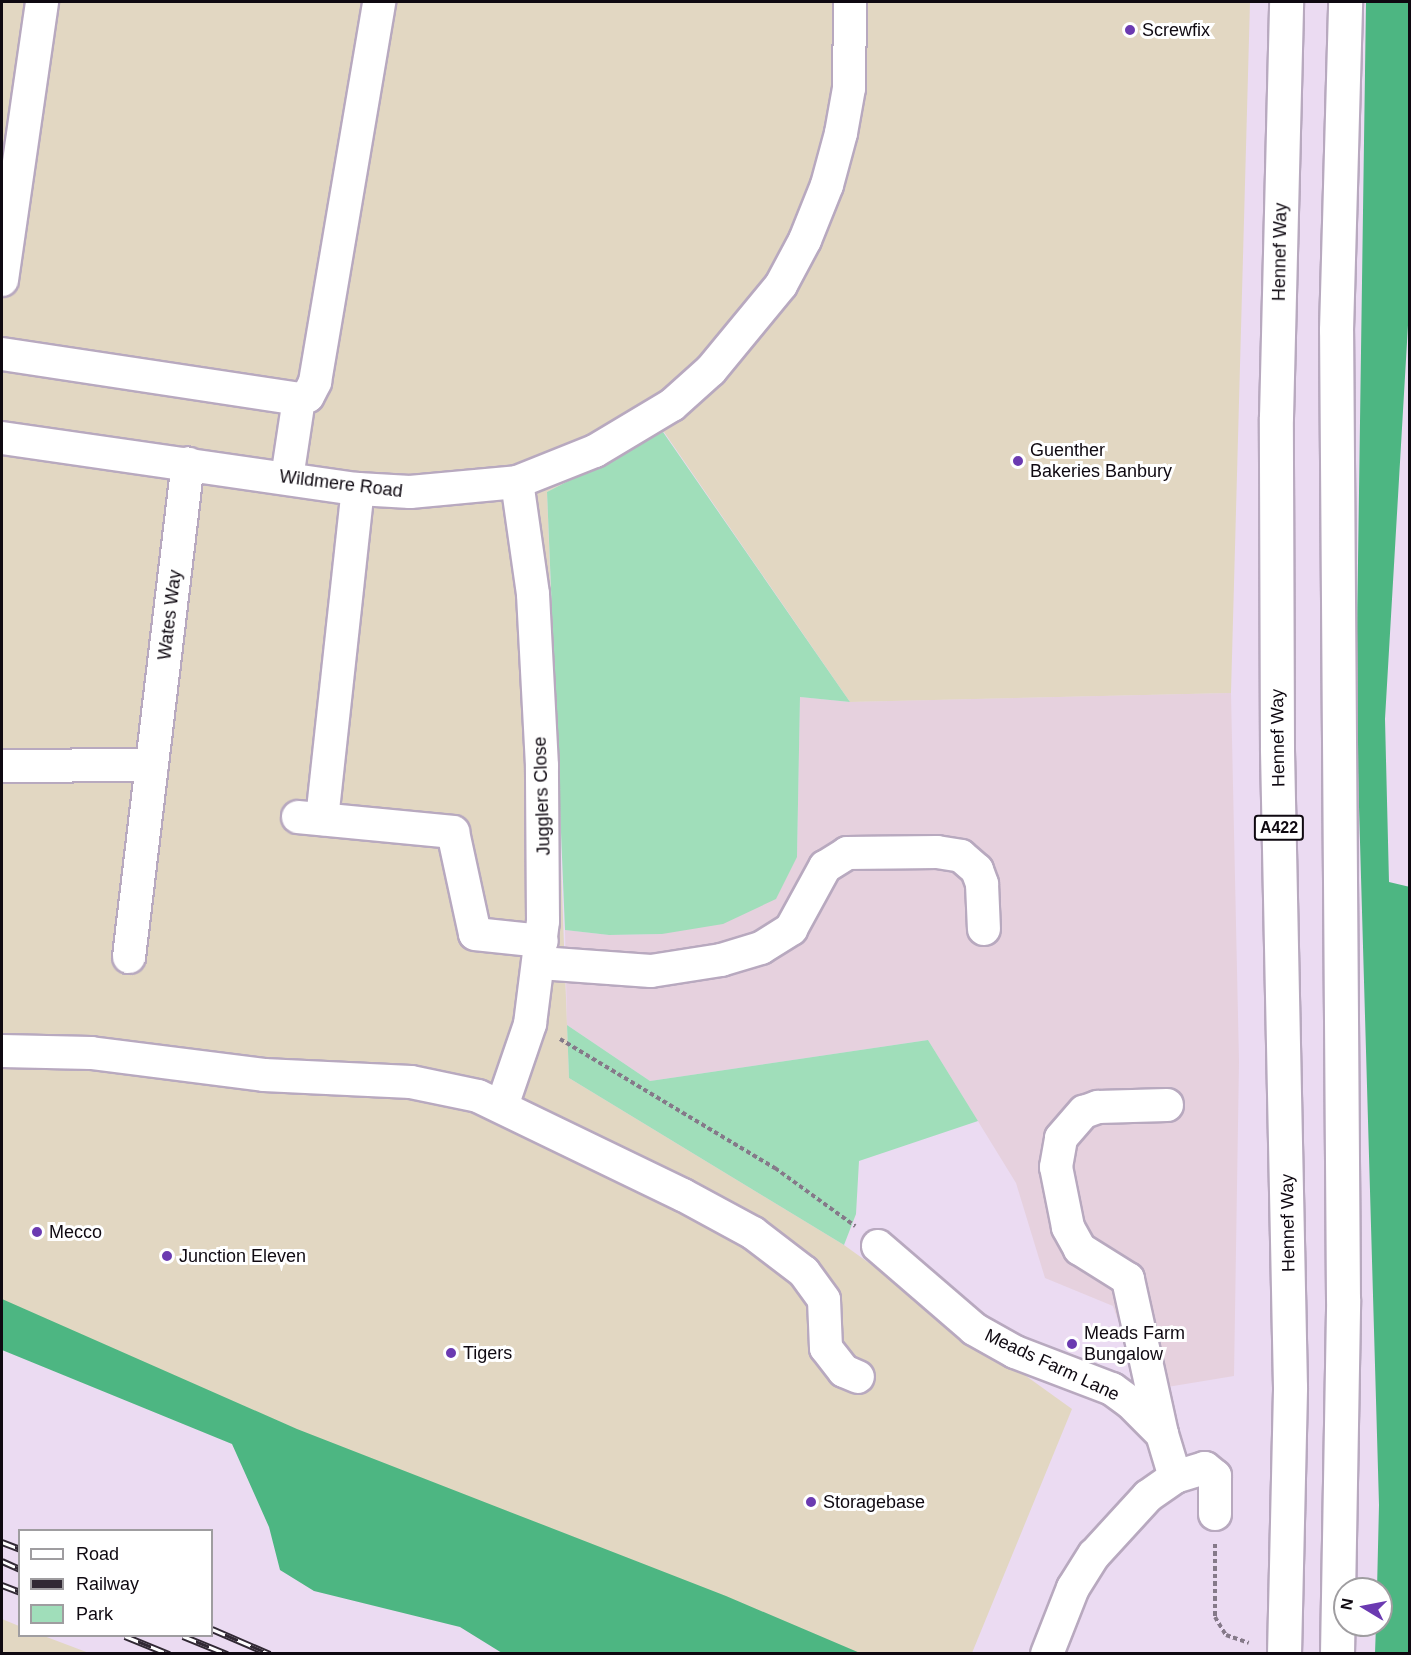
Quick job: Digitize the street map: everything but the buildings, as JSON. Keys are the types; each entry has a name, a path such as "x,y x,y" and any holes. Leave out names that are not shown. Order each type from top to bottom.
{"highway":[{"name":"Hennef Way","path":"1284,1653 1290,1376 1277,748 1276,417 1286,2"},
{"path":"1337,1653 1343,1287 1336,330 1345,2"}],"street":[{"path":"2,280 42,2"},
{"path":"2,354 299,399 308,396 315,382 379,2"},
{"name":"Wildmere Road","path":"2,438 358,489 421,491 517,482 595,451 672,405 719,362 781,285 805,240 827,185 841,133 849,88 850,2"},
{"path":"287,478 299,399"},
{"name":"Wates Way","path":"129,957 188,464"},
{"name":"Jugglers Close","path":"502,1106 530,1024 541,952 542,765 532,594 517,482"},
{"path":"358,489 310,818 453,832 476,934 541,952 651,971 721,960 761,948 791,929 825,867 847,853 937,852 961,856 977,870 982,884 984,929"},
{"path":"2,766 152,765"},
{"path":"2,1052 92,1053 264,1075 411,1082 478,1096 711,1209 770,1246 804,1272 824,1300 826,1348 844,1371 858,1377"},
{"path":"1162,1434 1128,1279 1080,1249 1068,1227 1056,1167 1061,1138 1084,1112 1098,1107 1167,1105"},
{"name":"Meads Farm Lane","path":"879,1246 974,1329 1015,1352 1112,1389 1130,1402 1162,1434 1175,1477"},
{"path":"1047,1653 1073,1588 1094,1555 1148,1496 1175,1477 1193,1469 1211,1470 1215,1514"}],"path":[{"path":"530,1024 775,1168 879,1246"},
{"path":"1215,1514 1215,1617 1226,1635 1249,1643"}],"shaded area":[{"path":"2,2 1250,2 1231,693 850,702 664,432 547,492 569,1078 844,1245 1072,1409 972,1653 791,1653 2,1339"},
{"path":"1231,693 1239,1062 1234,1376 1143,1391 1113,1306 1045,1278 1016,1183 928,1040 650,1081 567,1025 565,930 609,935 662,934 797,857 800,697 850,702"},
{"path":"2,1619 18,1626 18,1637 47,1637 89,1653 2,1653"}],"green space":[{"path":"1366,2 1410,2 1409,308 1385,719 1389,882 1410,887 1409,1654 1375,1653 1376,1637 1393,1637 1393,1577 1377,1577 1379,1505 1356,702"},
{"path":"663,432 850,702 800,697 797,857 776,899 723,924 662,934 609,935 565,930 547,492"},
{"path":"567,1025 650,1081 928,1040 978,1121 859,1161 856,1214 844,1245 569,1078"},
{"path":"2,1299 297,1429 726,1596 860,1653 502,1653 460,1627 314,1591 280,1570 269,1527 232,1444 2,1350"}],"railway":[{"path":"2,1542 18,1548"},
{"path":"2,1561 18,1568"},
{"path":"2,1585 18,1591"},
{"path":"213,1629 270,1654"},
{"path":"127,1637 169,1654"},
{"path":"185,1637 227,1654"}],"place":[{"name":"Screwfix","path":"1130,30"},
{"name":"Guenther Bakeries Banbury","path":"1018,461"},
{"name":"Mecco","path":"37,1232"},
{"name":"Junction Eleven","path":"167,1256"},
{"name":"Meads Farm Bungalow","path":"1072,1344"},
{"name":"Tigers","path":"451,1353"},
{"name":"Storagebase","path":"811,1502"}]}
